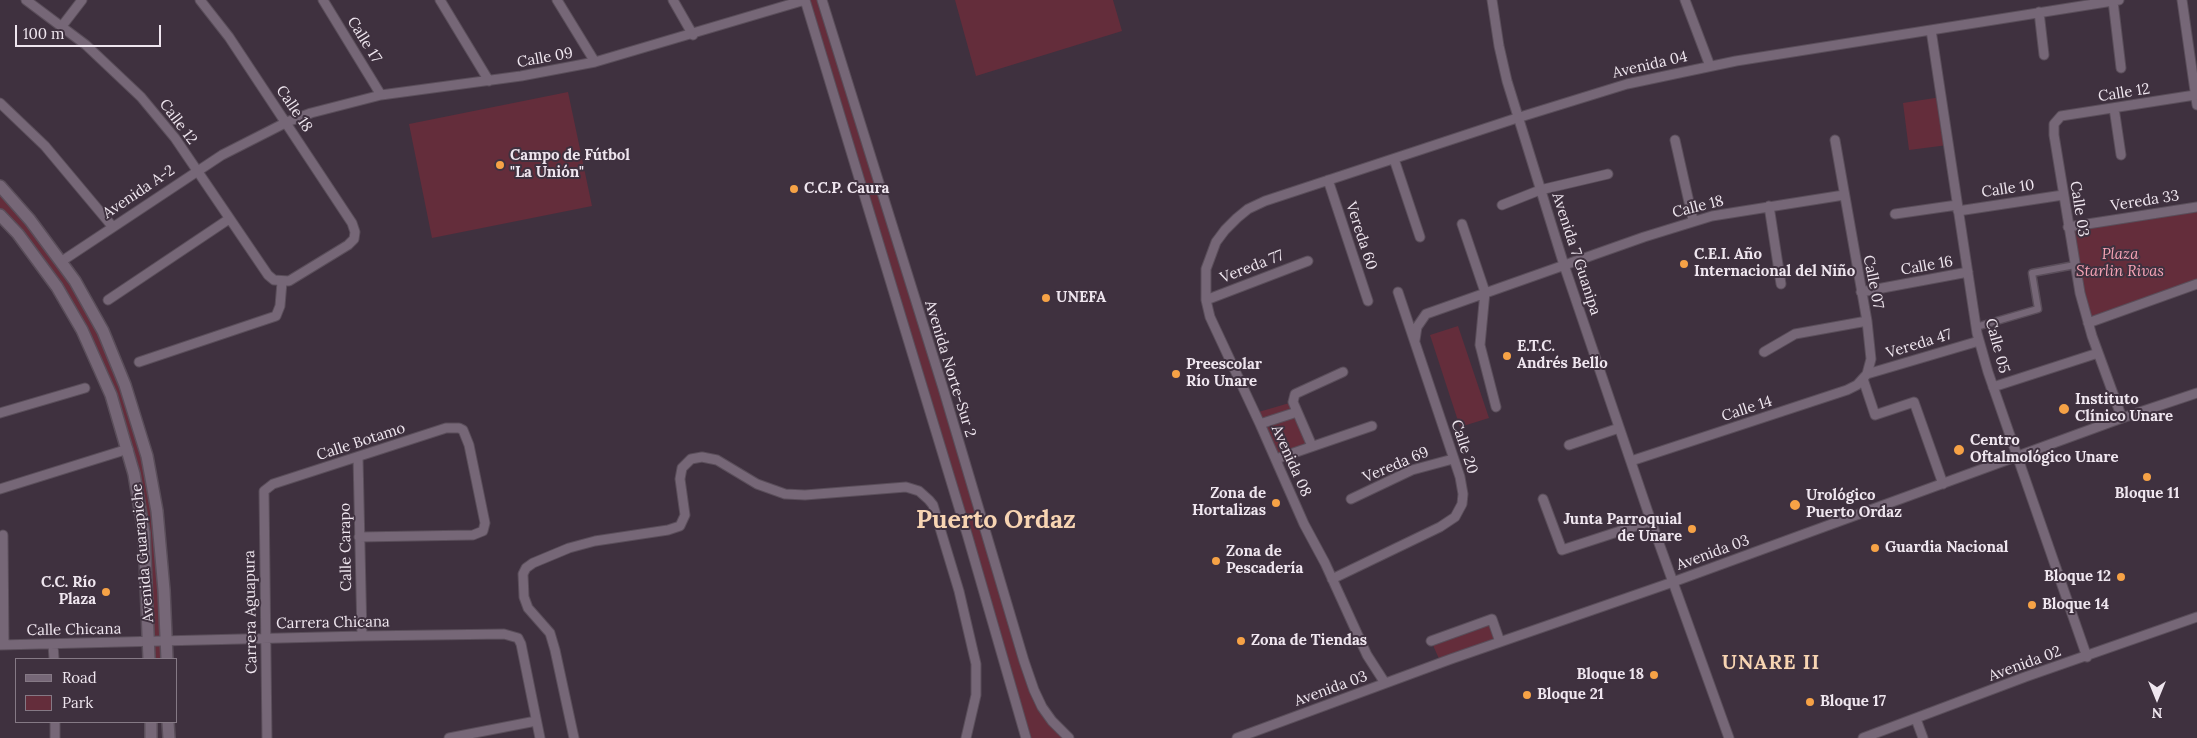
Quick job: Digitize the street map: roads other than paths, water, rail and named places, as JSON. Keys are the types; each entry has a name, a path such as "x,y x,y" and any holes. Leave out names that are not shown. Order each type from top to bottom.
{"street":[{"name":"Calle 12","path":"26,0 62,26 121,76 141,97 170,131 268,275 282,282"},
{"path":"62,26 82,0"},
{"name":"Calle 18","path":"200,0 230,36 347,213 355,232 354,239 348,245 289,281 282,282"},
{"name":"Calle 17","path":"322,0 382,95"},
{"path":"440,0 489,81"},
{"path":"557,0 595,62"},
{"path":"673,0 693,35"},
{"path":"805,0 964,525 1026,738"},
{"name":"Calle 09","path":"287,122 311,113 382,95 489,81 595,62 693,35 805,0"},
{"name":"Avenida Norte-Sur 2","path":"822,0 943,388 1024,661 1042,706 1052,721 1069,738"},
{"name":"Avenida 7 Guanipa","path":"1492,0 1499,46 1517,118 1564,265 1651,522 1729,738"},
{"path":"1685,0 1710,66"},
{"path":"2116,0 2121,68"},
{"name":"Avenida 04","path":"1216,242 1225,230 1248,209 1265,201 1517,118 1622,86 1710,66 2116,0"},
{"path":"2182,0 2195,73 2197,105"},
{"path":"2039,12 2044,55"},
{"name":"Calle 05","path":"1931,30 1976,327 1994,387 2087,657"},
{"name":"Calle 12","path":"2057,119 2195,95"},
{"path":"0,103 45,146 112,226"},
{"path":"2114,108 2121,155"},
{"name":"Calle 03","path":"2057,119 2054,124 2054,135 2074,265 2088,323 2122,418"},
{"name":"Avenida A-2","path":"62,261 196,171 222,155 287,122"},
{"path":"1675,140 1693,220"},
{"name":"Calle 07","path":"1834,140 1860,292 1867,322 1871,358 1865,377"},
{"path":"1394,158 1420,237"},
{"path":"1502,205 1540,190 1608,174"},
{"name":"Vereda 60","path":"1328,180 1368,301"},
{"name":"Avenida Guarapiche","path":"0,186 62,261 103,331 125,385 142,435 157,510 166,658"},
{"name":"Calle 10","path":"1895,214 2063,195"},
{"name":"Calle 18","path":"1564,265 1693,220 1769,206 1844,196"},
{"path":"1769,206 1781,284"},
{"name":"Vereda 33","path":"2068,226 2197,207"},
{"name":"Avenida Guarapiche","path":"0,215 41,264 82,330 111,395 128,449 144,533 149,658"},
{"path":"108,300 229,219"},
{"path":"1462,224 1485,292 1480,344 1496,407"},
{"name":"Avenida 08","path":"1216,242 1206,269 1206,300 1214,326 1304,524 1367,655 1384,684"},
{"name":"Vereda 77","path":"1206,300 1308,260"},
{"path":"1414,340 1417,328 1426,314 1564,265"},
{"path":"1976,327 2038,309 2032,273 2074,265"},
{"name":"Calle 16","path":"1860,292 1968,272"},
{"path":"139,362 276,316 280,306 282,282"},
{"path":"2088,323 2197,284"},
{"name":"Calle 20","path":"1332,579 1451,520 1459,512 1463,494 1460,478 1398,292"},
{"path":"1764,352 1795,334 1867,322"},
{"name":"Vereda 47","path":"1865,377 1980,341"},
{"path":"1994,387 2098,353"},
{"path":"1312,446 1292,402 1295,394 1343,372"},
{"path":"1865,377 1875,415 1914,402 1943,484"},
{"name":"Calle 14","path":"1631,461 1797,408 1847,390 1865,377"},
{"path":"0,413 85,388"},
{"name":"Avenida 03","path":"1237,738 1500,642 1673,582 2122,418 2197,393"},
{"path":"1260,424 1297,412"},
{"path":"1276,459 1372,426"},
{"name":"Calle Botamo","path":"267,487 446,428 459,428 463,430 469,445 485,528 478,534 360,537"},
{"path":"1569,445 1619,428"},
{"path":"0,489 128,449"},
{"name":"Calle Carapo","path":"358,457 362,636"},
{"path":"574,738 550,633 528,608 524,597 523,574 526,568 533,563 569,548 668,530 680,526 685,515 680,479 682,468 691,459 702,457 717,460 757,484 785,494 805,495 906,487 919,491 929,500 933,505 959,591 976,664 976,695 966,738"},
{"name":"Vereda 69","path":"1351,499 1412,470 1453,459"},
{"name":"Carrera Aguapura","path":"267,487 264,497 267,738"},
{"path":"1543,499 1562,550 1651,522"},
{"path":"2,645 3,535"},
{"name":"Avenida 02","path":"1863,738 2197,617"},
{"path":"1431,641 1492,618 1500,642"},
{"name":"Carrera Chicana","path":"148,642 504,634 518,638 522,644 536,721"},
{"name":"Calle Chicana","path":"2,645 148,642"},
{"path":"53,644 54,658"},
{"path":"1916,719 1923,738"},
{"path":"449,738 536,721 540,738"},
{"path":"55,723 55,738"},
{"path":"151,723 151,738"},
{"path":"168,723 169,738"}],"place":[{"name":"Campo de Fútbol \"La Unión\"","path":"500,165"},
{"name":"C.C.P. Caura","path":"794,189"},
{"name":"C.E.I. Año Internacional del Niño","path":"1684,264"},
{"name":"UNEFA","path":"1046,298"},
{"name":"E.T.C. Andrés Bello","path":"1507,356"},
{"name":"Preescolar Río Unare","path":"1176,374"},
{"name":"Instituto Clínico Unare","path":"2064,409"},
{"name":"Centro Oftalmológico Unare","path":"1959,450"},
{"name":"Bloque 11","path":"2147,477"},
{"name":"Zona de Hortalizas","path":"1276,503"},
{"name":"Urológico Puerto Ordaz","path":"1795,505"},
{"name":"Junta Parroquial de Unare","path":"1692,529"},
{"name":"Guardia Nacional","path":"1875,548"},
{"name":"Zona de Pescadería","path":"1216,561"},
{"name":"Bloque 12","path":"2121,577"},
{"name":"C.C. Río Plaza","path":"106,592"},
{"name":"Bloque 14","path":"2032,605"},
{"name":"Zona de Tiendas","path":"1241,641"},
{"name":"Bloque 18","path":"1654,675"},
{"name":"Bloque 21","path":"1527,695"},
{"name":"Bloque 17","path":"1810,702"}],"district":[{"name":"Puerto Ordaz","path":"996,521"},
{"name":"UNARE II","path":"1771,663"}],"park label":[{"name":"Plaza Starlin Rivas","path":"2120,264"}]}
